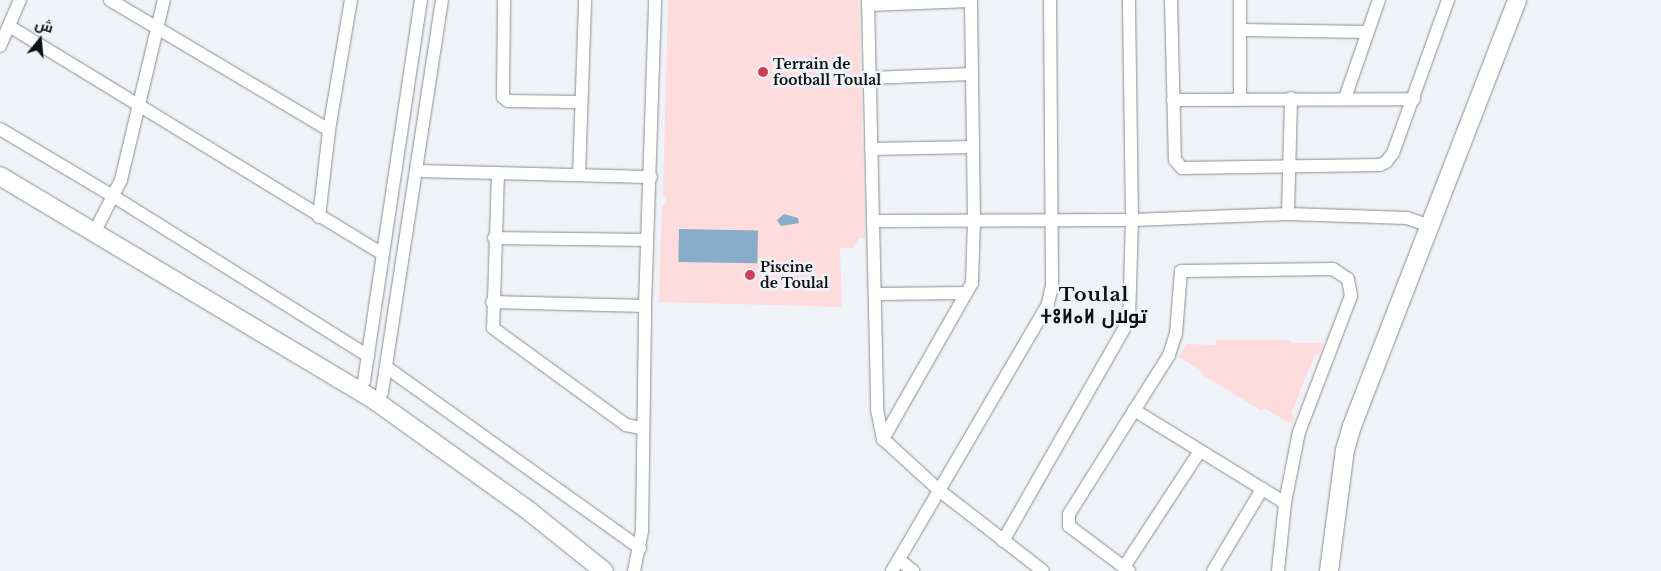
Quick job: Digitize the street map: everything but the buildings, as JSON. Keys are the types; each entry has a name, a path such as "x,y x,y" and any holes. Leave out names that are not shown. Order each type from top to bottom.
{"main road":[{"path":"1329,571 1345,450 1352,426 1517,0"},
{"path":"0,176 95,231 377,402 580,550 613,571"},
{"path":"580,550 604,571"}],"street":[{"path":"0,46 20,0"},
{"path":"110,0 329,130"},
{"path":"95,231 121,180 164,0"},
{"path":"319,217 329,130 351,0"},
{"path":"358,391 364,380 368,356 421,0"},
{"path":"377,402 386,367 442,0"},
{"path":"504,0 503,97 508,101 580,102"},
{"path":"579,175 580,102 585,0"},
{"path":"634,571 640,548 645,306 651,177 655,0"},
{"path":"892,571 1048,304 1052,285 1050,219 1050,0"},
{"path":"1003,541 1129,320 1132,220 1128,0"},
{"path":"1171,0 1174,160 1182,168 1380,165 1393,153 1448,0"},
{"path":"1240,0 1240,98"},
{"path":"1345,98 1378,0"},
{"path":"882,439 966,293 974,268 971,1 868,2 877,409 882,439 940,491 1043,571"},
{"path":"9,26 76,69 138,103 319,217 383,254"},
{"path":"1240,30 1368,32"},
{"path":"870,78 972,74"},
{"path":"1173,100 1240,98 1414,99"},
{"path":"1288,214 1291,98"},
{"path":"0,129 113,196 368,356"},
{"path":"871,149 973,146"},
{"path":"416,171 651,177"},
{"path":"498,173 492,302 492,323 496,331 626,425 642,428"},
{"path":"874,221 974,219 1132,220 1288,214 1408,218 1430,226"},
{"path":"494,238 647,240"},
{"path":"1200,451 1127,569 1069,526 1069,514 1100,469 1174,344 1181,271 1329,268 1340,271 1350,282 1351,296 1299,432 1285,503 1278,571"},
{"path":"875,294 966,293"},
{"path":"492,302 645,306"},
{"path":"386,367 640,548"},
{"path":"1134,410 1285,503"},
{"path":"1213,571 1262,490"},
{"path":"899,560 913,571"}],"shaded area":[{"name":"Terrain de football Toulal","path":"668,0 859,0 865,238 859,238 854,248 840,248 842,307 659,302 662,207 667,201 663,196"},
{"path":"1216,340 1290,340 1291,343 1324,343 1319,355 1315,354 1291,414 1295,417 1292,424 1264,408 1262,411 1201,374 1202,371 1179,357 1186,344 1216,345"}],"water":[{"path":"784,214 798,218 799,223 781,226 777,220"},
{"path":"679,229 758,230 757,263 678,262"}],"place":[{"name":"Terrain de football Toulal","path":"763,72"},
{"name":"Piscine de Toulal","path":"750,275"}],"district":[{"name":"Toulal ⵜⵓⵍⴰⵍ تولال","path":"1094,306"}]}
